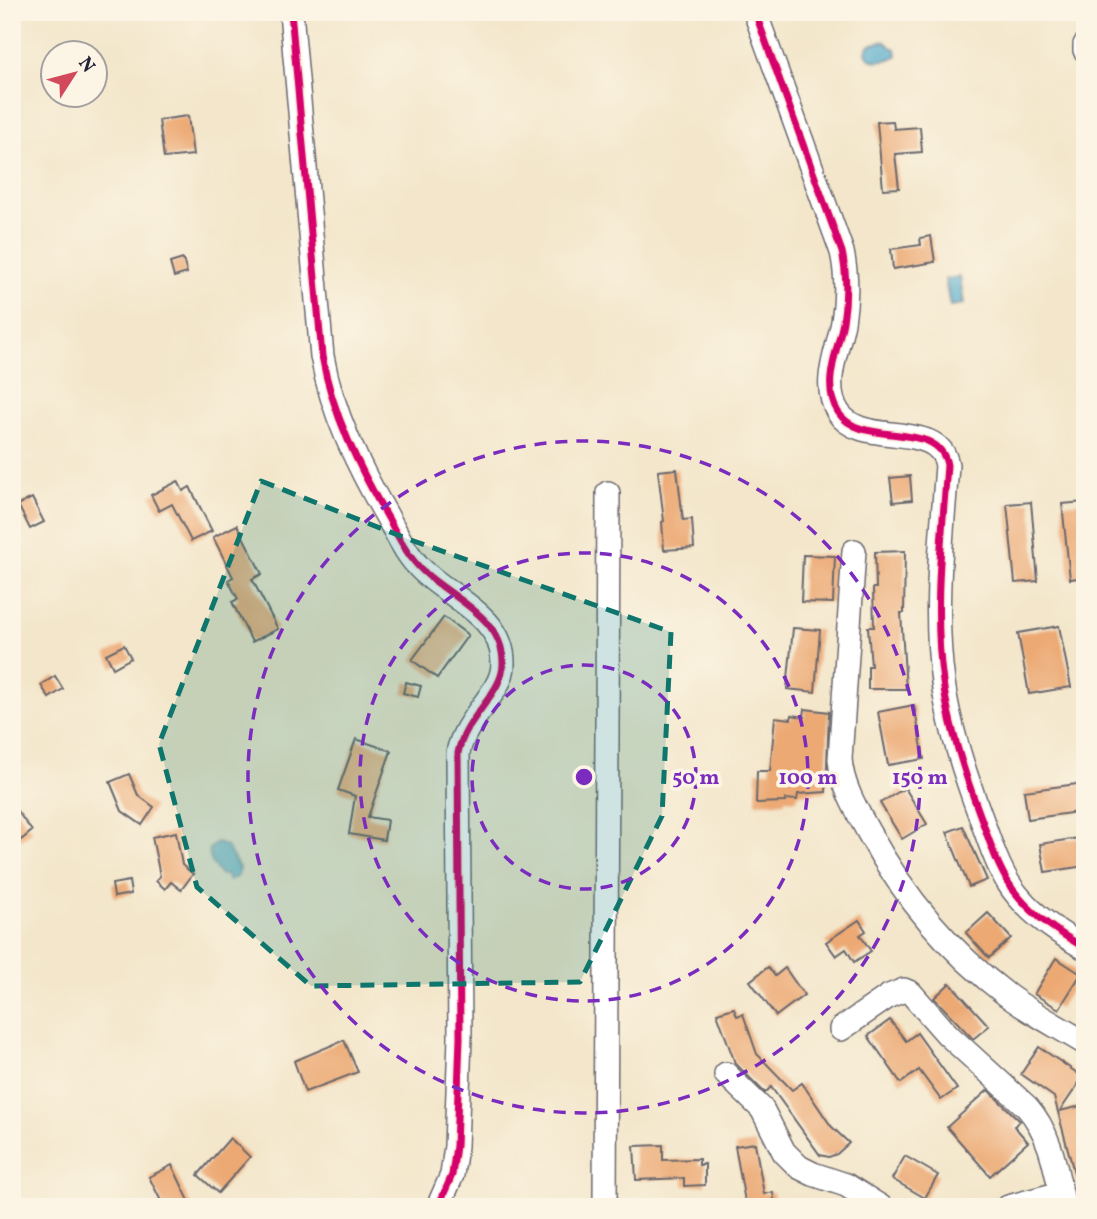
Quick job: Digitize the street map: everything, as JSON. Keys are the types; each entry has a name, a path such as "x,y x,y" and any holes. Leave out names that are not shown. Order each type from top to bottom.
{"street":[{"path":"291,12 322,355 333,401 379,502 407,552 429,576 466,602 483,618 497,639 503,656 500,681 468,726 458,752 460,1038 456,1139 452,1175 438,1207"},
{"path":"755,12 842,252 846,287 843,321 831,377 834,402 842,418 851,425 928,440 945,456 947,465 939,580 940,652 957,746 977,807 1007,881 1022,901 1042,919 1085,948"},
{"path":"604,1207 608,493"},
{"path":"854,551 840,755 842,776 849,794 899,883 952,948 1009,996 1085,1043"},
{"path":"841,1029 889,996 904,990 911,993 947,1034 1032,1113 1048,1141 1063,1200 1008,1207"},
{"path":"726,1074 762,1109 780,1146 794,1162 809,1173 836,1181 861,1193 881,1207"}],"highlighted area":[{"path":"261,481 408,539 671,632 662,816 580,982 311,986 197,887 159,744"}],"water":[{"path":"884,41 896,49 897,55 884,60 870,59 866,53 868,47"},
{"path":"960,277 964,304 950,306 945,279"},
{"path":"217,843 226,846 239,868 238,876 229,881 226,875 218,872 211,859 210,848"}],"building":[{"path":"188,116 193,155 164,158 159,120"},
{"path":"893,121 894,129 920,127 922,152 895,154 899,188 883,189 877,122"},
{"path":"931,236 935,262 893,269 891,249 921,245 920,238"},
{"path":"183,259 187,273 174,277 170,263"},
{"path":"677,469 683,520 692,519 694,548 664,550 664,521 658,471"},
{"path":"910,476 912,500 893,502 890,478"},
{"path":"178,481 183,491 190,487 212,531 191,541 172,504 159,511 151,495"},
{"path":"32,498 44,522 30,529 18,505"},
{"path":"1031,502 1038,581 1015,583 1007,504"},
{"path":"1085,502 1085,577 1070,579 1062,504"},
{"path":"237,525 262,574 252,579 278,629 252,642 232,602 238,599 228,580 233,577 213,537"},
{"path":"905,551 904,613 901,613 906,689 868,689 868,666 871,666 868,627 874,627 875,552"},
{"path":"803,555 835,556 833,603 801,602"},
{"path":"444,617 468,635 437,678 412,660"},
{"path":"1059,626 1071,687 1029,694 1018,633"},
{"path":"793,628 820,630 815,692 787,689"},
{"path":"124,645 131,658 113,668 106,654"},
{"path":"55,676 63,689 49,698 41,685"},
{"path":"406,682 421,686 418,697 403,693"},
{"path":"914,705 924,759 888,765 878,712"},
{"path":"805,709 829,712 826,792 798,794 797,800 785,799 785,802 756,803 757,771 770,771 775,717 804,717"},
{"path":"356,739 391,751 368,817 387,820 384,840 349,834 355,796 338,790"},
{"path":"129,774 138,795 154,807 142,825 122,811 110,782"},
{"path":"1085,783 1085,811 1028,819 1024,791"},
{"path":"905,788 927,824 902,839 880,803"},
{"path":"12,804 32,831 21,840 12,829"},
{"path":"963,826 987,880 969,887 947,832"},
{"path":"176,832 182,865 193,874 181,890 171,882 165,889 156,881 160,876 152,837"},
{"path":"1085,837 1085,866 1045,872 1040,844"},
{"path":"129,881 131,894 114,897 112,884"},
{"path":"988,913 1011,938 989,958 966,933"},
{"path":"859,920 866,931 860,935 871,951 854,962 846,949 836,956 826,942"},
{"path":"1056,958 1081,974 1059,1009 1034,994"},
{"path":"768,967 775,976 785,968 804,995 776,1016 750,981"},
{"path":"950,983 989,1026 973,1039 934,998"},
{"path":"734,1008 737,1016 743,1014 757,1054 792,1090 802,1083 831,1126 849,1143 837,1154 829,1157 820,1155 771,1087 765,1093 735,1063 717,1013"},
{"path":"890,1020 906,1041 917,1033 957,1089 941,1100 919,1070 901,1083 868,1036"},
{"path":"344,1040 358,1072 305,1092 294,1061"},
{"path":"1039,1047 1083,1077 1060,1111 1081,1106 1085,1118 1085,1199 1081,1199 1054,1097 1021,1074"},
{"path":"988,1090 1020,1121 1014,1126 1028,1142 990,1176 947,1127"},
{"path":"230,1138 250,1157 218,1193 198,1175"},
{"path":"755,1143 764,1194 773,1192 775,1207 746,1207 735,1146"},
{"path":"663,1145 663,1160 699,1159 699,1165 705,1164 705,1185 684,1186 684,1178 636,1180 634,1146"},
{"path":"905,1156 938,1175 925,1198 892,1179"},
{"path":"172,1165 192,1207 164,1207 149,1177"}],"cycle path":[{"path":"291,12 322,356 332,398 357,460 408,552 423,571 486,621 501,648 503,664 497,685 468,728 458,753 460,1038 456,1146 452,1175 438,1207"},
{"path":"755,12 842,252 846,295 831,379 833,402 849,423 880,433 915,437 930,442 941,451 947,465 939,574 940,655 949,716 958,749 991,847 1011,887 1041,918 1085,948"}]}
